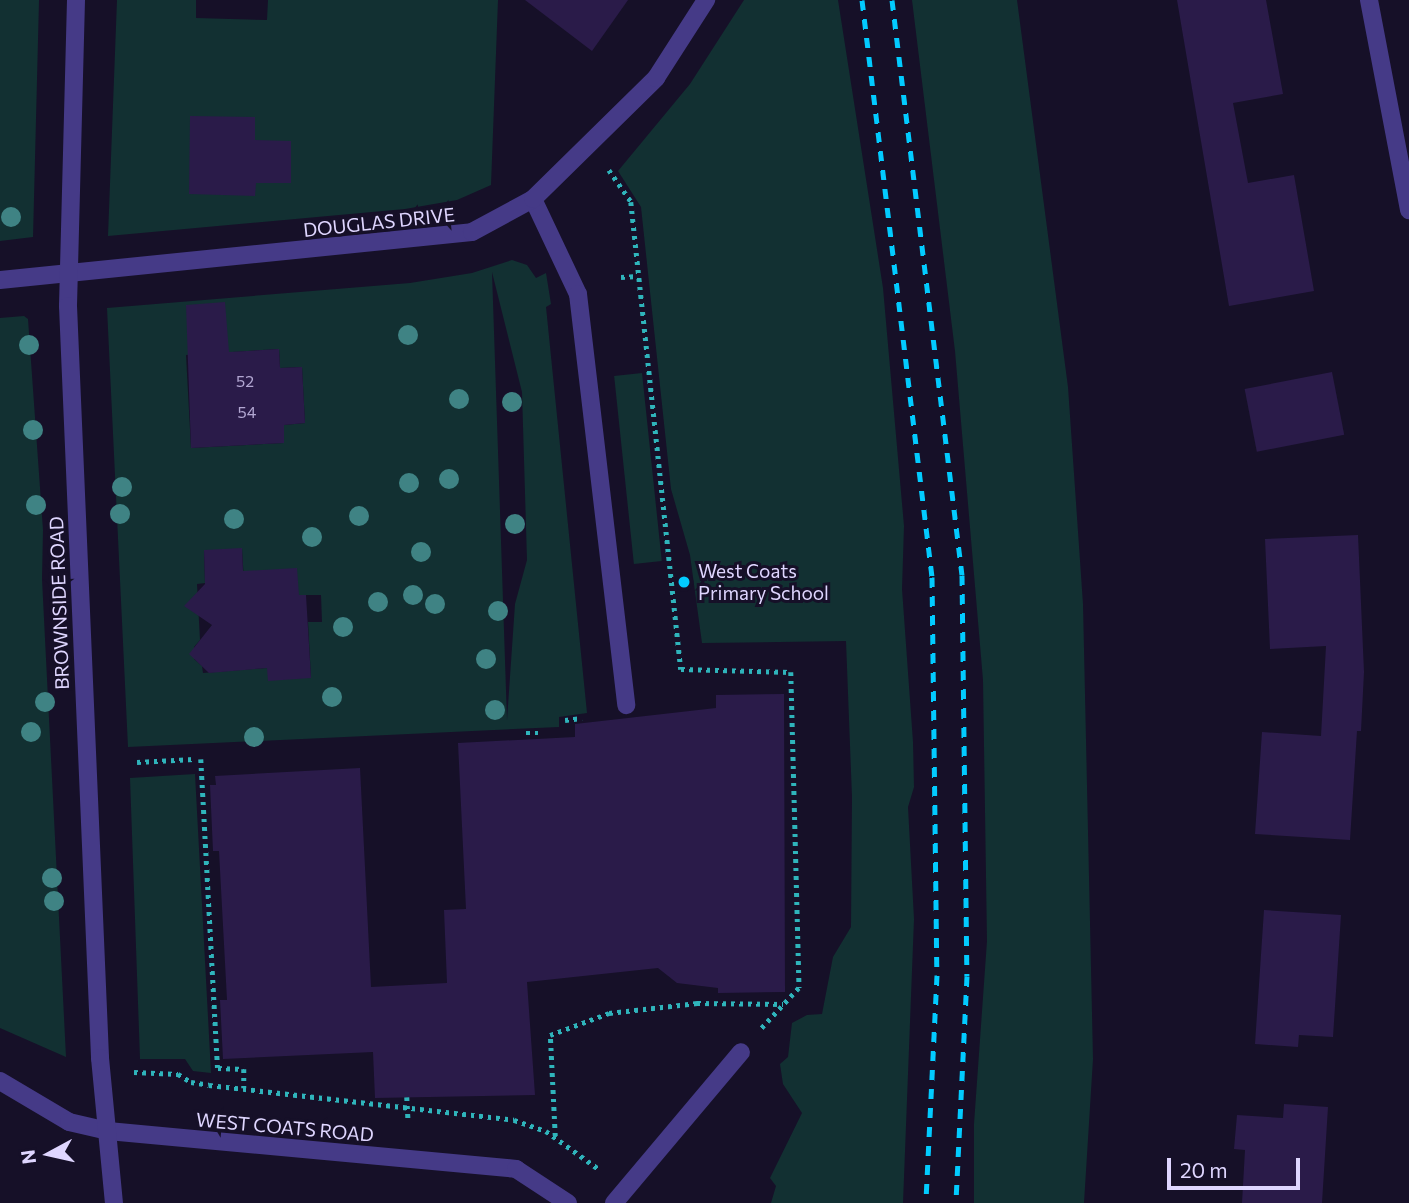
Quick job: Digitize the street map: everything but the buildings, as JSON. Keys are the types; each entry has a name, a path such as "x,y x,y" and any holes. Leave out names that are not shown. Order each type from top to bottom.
{"street":[{"name":"BROWNSIDE ROAD","path":"76,0 67,274 88,822 100,1058 114,1203"},
{"name":"DOUGLAS DRIVE","path":"0,280 472,232 533,200 656,78 706,0"},
{"path":"1369,0 1409,210"},
{"path":"533,200 578,294 626,705"},
{"path":"614,1203 741,1052"},
{"name":"WEST COATS ROAD","path":"0,1081 69,1122 108,1131 516,1169 568,1203"}],"path":[{"path":"609,170 631,202 681,669 791,672 799,988 741,1052"},
{"path":"621,277 638,276"},
{"path":"565,720 582,718"},
{"path":"526,733 542,733"},
{"path":"201,759 218,1068 244,1069 244,1088"},
{"path":"136,762 194,760"},
{"path":"555,1137 550,1035 609,1013 696,1003 783,1004"},
{"path":"131,1071 178,1074 191,1082 514,1120 546,1130 626,1189"},
{"path":"407,1097 408,1119"},
{"path":"587,1169 591,1163"}],"green space":[{"path":"0,0 39,0 33,237 0,241"},
{"path":"117,0 196,0 196,18 267,20 268,0 498,0 491,185 457,200 405,209 108,236"},
{"path":"744,0 838,0 883,288 904,526 902,589 914,787 908,807 914,919 903,1203 771,1203 776,1186 770,1178 802,1113 783,1084 780,1064 788,1057 792,1023 807,1015 822,1014 833,957 851,927 852,797 846,641 702,643 690,555 671,489 641,207 618,171 690,84"},
{"path":"912,0 1017,0 1068,387 1083,604 1093,1059 1084,1203 974,1203 974,1124 987,941 983,680 955,351"},
{"path":"512,260 527,265 536,278 546,273 551,304 546,307 587,713 559,717 559,727 128,747 107,308 410,283 472,273","holes":["492,272 522,392 527,560 515,604 507,720","279,349 280,368 302,367 305,423 284,425 284,443 191,448 186,355","242,549 244,581 299,595 321,595 322,622 308,622 311,678 267,668 203,673 202,666 194,659 194,647 200,640 197,584 205,583 204,551"]},
{"path":"24,316 28,319 43,530 42,579 66,1057 0,1028 0,318"},
{"path":"642,373 662,561 634,564 614,376"},
{"path":"195,774 211,1073 193,1071 185,1059 140,1059 130,778"}],"railway":[{"path":"862,0 932,577 937,975 926,1203"},
{"path":"892,0 962,575 967,976 956,1203"}],"place":[{"name":"West Coats Primary School","path":"684,582"}]}
